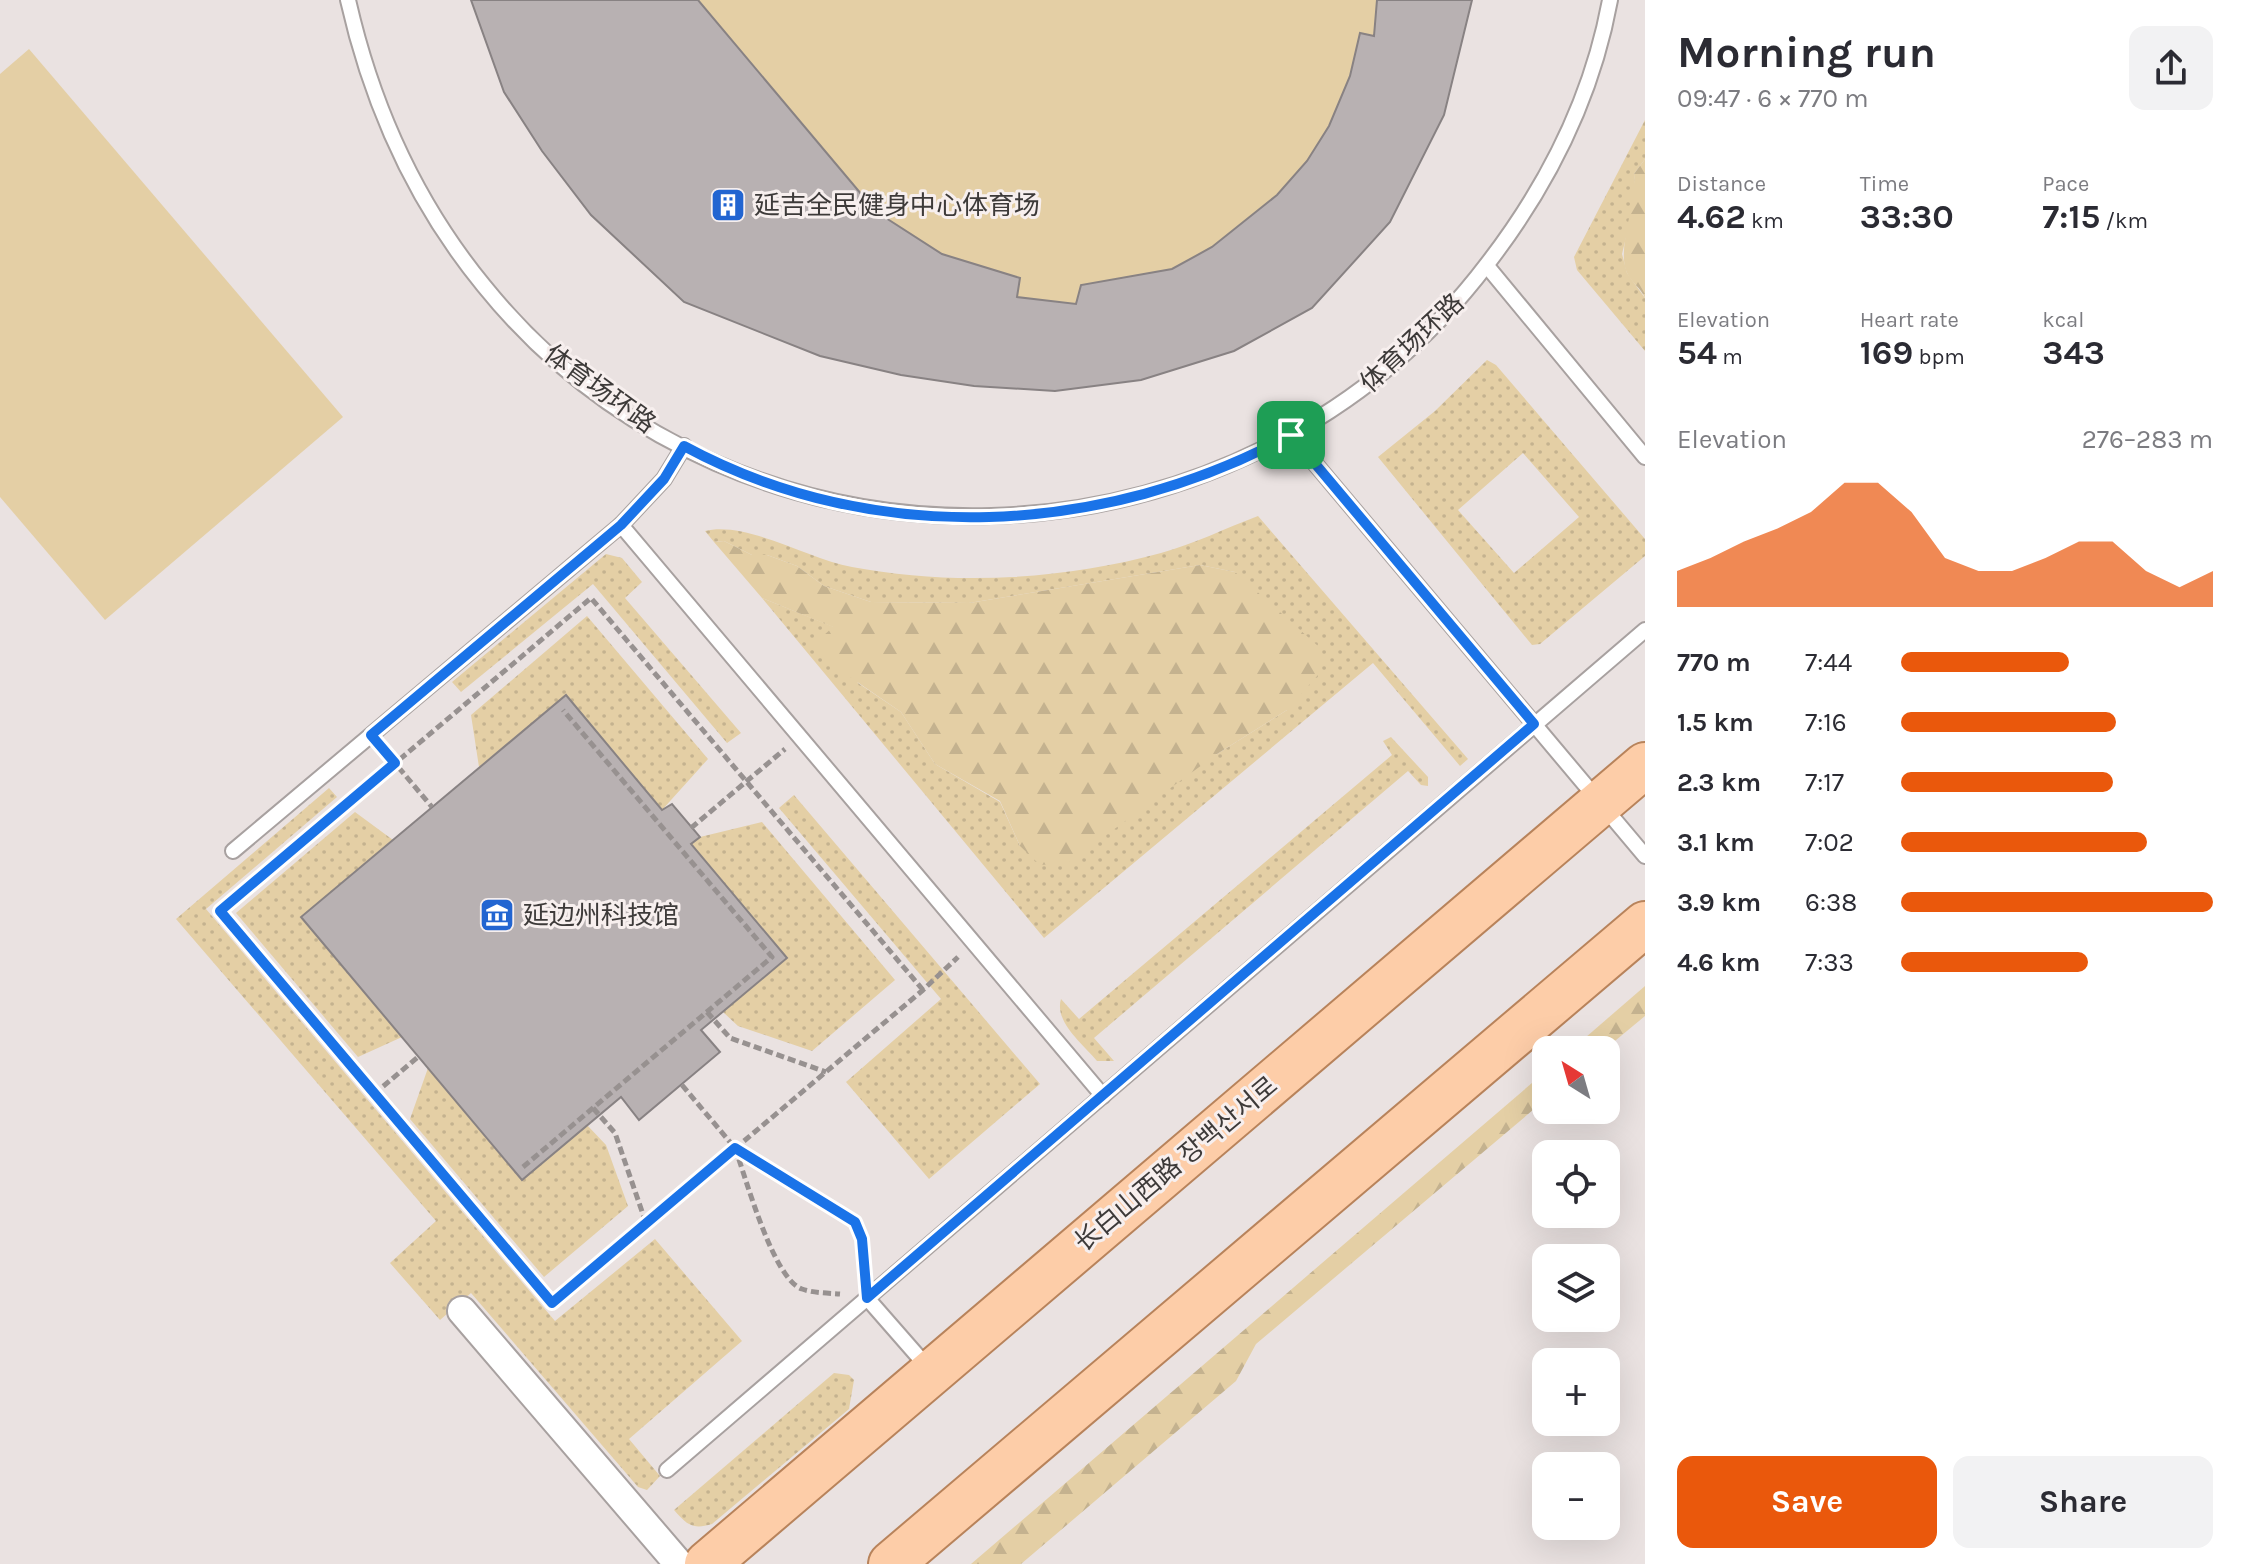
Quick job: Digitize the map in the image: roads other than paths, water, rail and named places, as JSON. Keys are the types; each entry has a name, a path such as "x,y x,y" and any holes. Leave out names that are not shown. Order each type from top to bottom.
{"main road":[{"name":"长白山西路 장백산서로","path":"707,1564 1645,765"},
{"path":"891,1564 1645,924"}],"street":[{"path":"462,1311 679,1564"}],"lane":[{"name":"体育场环路","path":"348,0 375,97 396,149 452,245 485,289 564,367 608,401 684,446 755,478 807,495 903,513 972,518 1042,514 1137,498 1242,461 1330,413 1400,360 1462,299 1522,219 1556,159 1593,69 1610,0"},
{"path":"1487,266 1645,457"},
{"path":"1291,435 1645,856"},
{"path":"233,851 621,525 664,479 684,446"},
{"path":"621,525 1103,1096"},
{"path":"667,1470 1645,630"},
{"path":"867,1298 932,1373"}],"place":[{"name":"延吉全民健身中心体育场","path":"728,205"},
{"name":"延边州科技馆","path":"497,915"}]}
